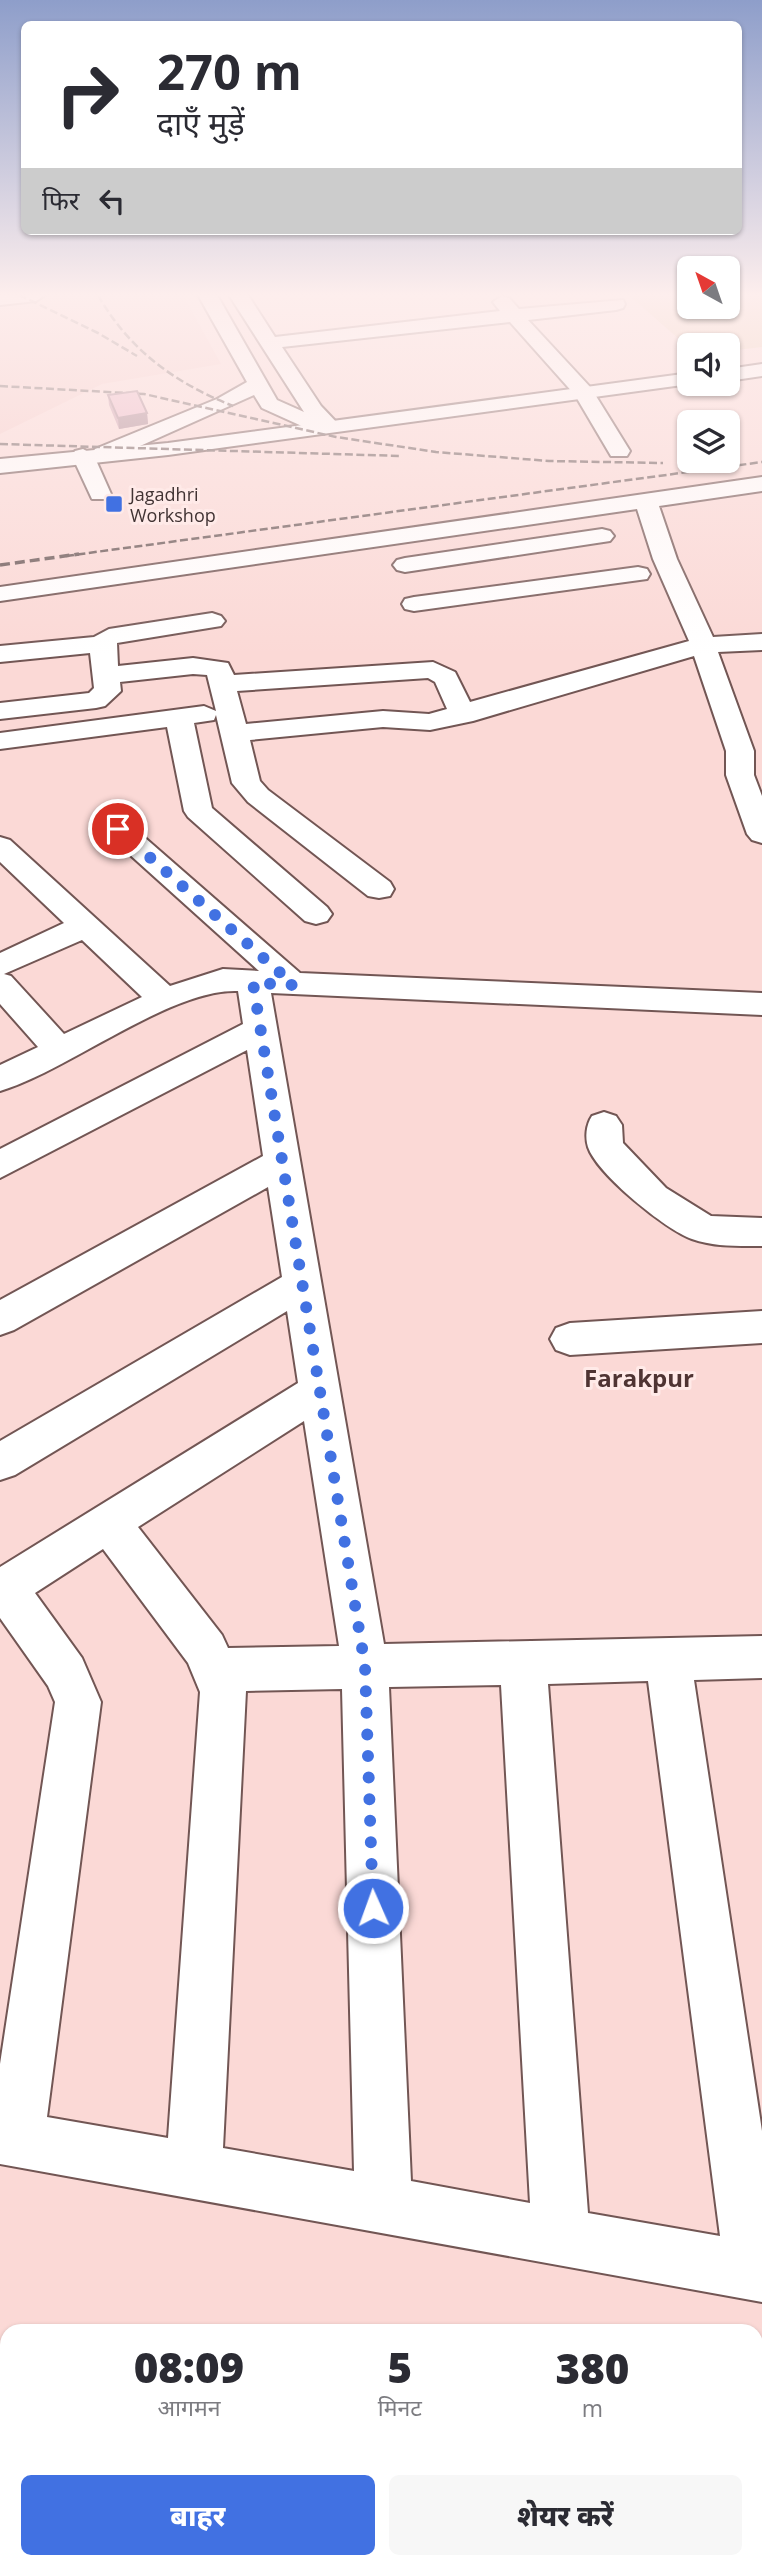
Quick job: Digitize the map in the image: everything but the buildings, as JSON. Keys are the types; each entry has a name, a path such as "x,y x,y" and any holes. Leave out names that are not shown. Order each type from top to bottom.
{"street":[{"path":"93,455 194,415"},
{"path":"297,415 326,427"},
{"path":"317,415 326,427"},
{"path":"0,466 168,449 418,415"},
{"path":"597,415 619,451"},
{"path":"93,455 100,494"},
{"path":"0,594 762,484"},
{"path":"646,500 665,559 704,645 751,779 762,834"},
{"path":"490,523 532,589"},
{"path":"405,565 602,536"},
{"path":"414,604 638,574"},
{"path":"0,654 102,644 117,635 212,621"},
{"path":"0,741 179,717 232,722 383,719 430,722 463,716 704,645 762,642"},
{"path":"0,711 96,700 108,691 102,644"},
{"path":"108,675 209,666 219,669 241,771 258,796 379,890"},
{"path":"224,684 433,670 446,678 463,716"},
{"path":"179,717 198,811 316,914"},
{"path":"734,734 762,726"},
{"path":"118,829 294,985"},
{"path":"0,846 88,925 164,999"},
{"path":"0,965 88,925"},
{"path":"0,1079 164,999 223,980 762,1004"},
{"path":"253,983 365,1666 383,2203"},
{"path":"0,984 61,1050"},
{"path":"0,1165 261,1029"},
{"path":"604,1125 606,1147 653,1198 702,1228 723,1232 762,1232"},
{"path":"0,1319 283,1162"},
{"path":"0,1462 303,1283"},
{"path":"570,1339 762,1327"},
{"path":"320,1390 3,1589 66,1673 78,1702 9,2136 758,2272 668,1659"},
{"path":"109,1523 205,1650 217,1670 223,1692 194,2169"},
{"path":"217,1670 762,1657"},
{"path":"523,1662 561,2236"}],"shaded area":[{"path":"0,415 39,415 0,434"}],"railway":[{"path":"237,415 336,437 436,452 549,461 663,463"},
{"path":"0,444 401,456"},
{"path":"66,556 762,462"},
{"path":"0,565 79,554"}],"place":[{"name":"Jagadhri Workshop","path":"114,504"}],"district":[{"name":"Farakpur","path":"639,1377"}],"route":[{"path":"118,829 294,985 253,983 365,1666 373,1908"}]}
